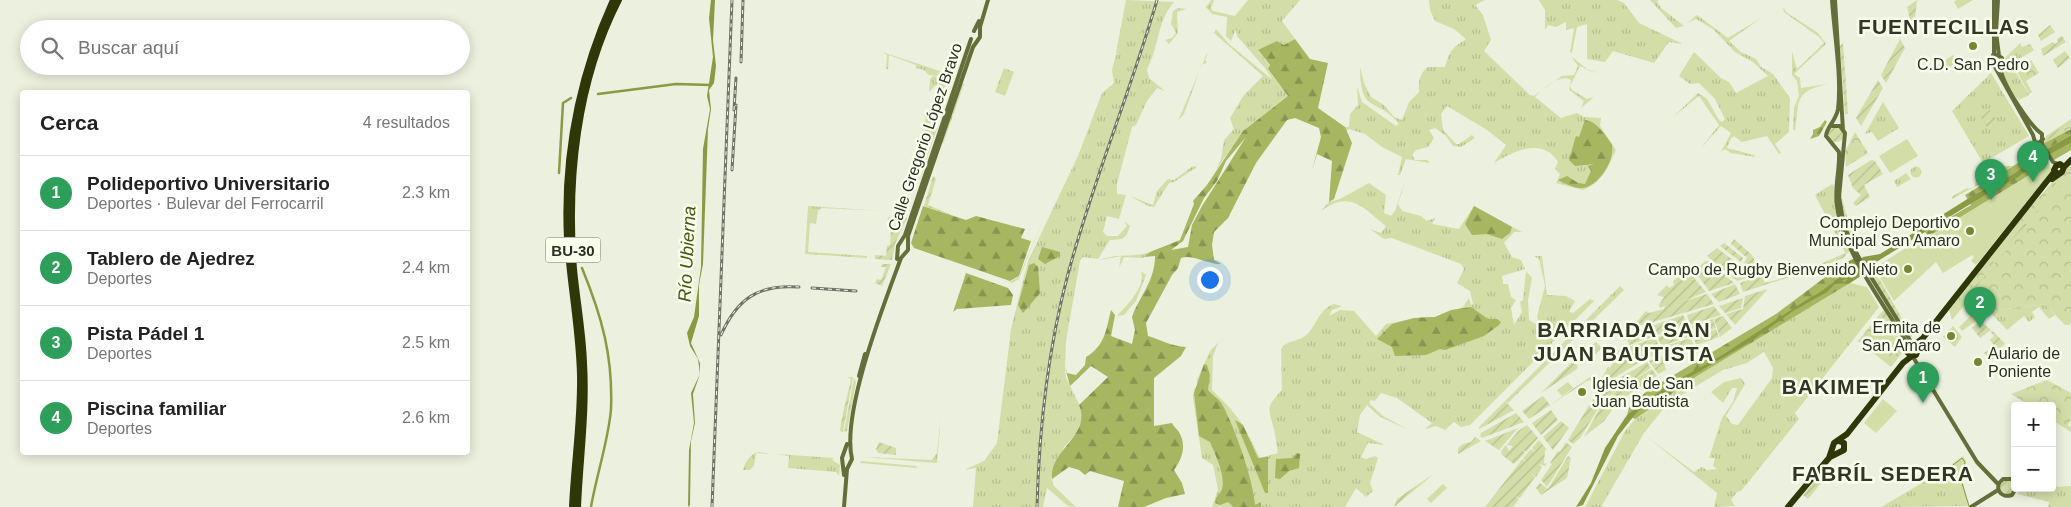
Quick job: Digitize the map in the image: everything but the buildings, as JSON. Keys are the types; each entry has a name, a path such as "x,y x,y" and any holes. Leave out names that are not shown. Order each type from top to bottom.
{"highway":[{"name":"BU-30","path":"572,507 580,383 568,246 568,172 574,125 582,86 613,0"},
{"name":"BU-30","path":"578,507 585,387 573,244 572,194 575,157 584,98 601,43 619,0"},
{"path":"1836,451 1834,443 1841,442 2025,210 2057,166 2071,158"},
{"path":"1788,507 1829,458 1836,451 1844,450 1841,442"}],"main road":[{"name":"Calle Gregorio López Bravo","path":"974,31 987,0"},
{"name":"Calle Gregorio López Bravo","path":"980,33 987,0"},
{"path":"1834,0 1838,102 1837,115 1826,136 1840,152 1836,193 1839,221 1857,257 1974,456 1998,482 1999,491"},
{"path":"1834,0 1844,130 1839,193 1840,210 1844,226 1857,257"},
{"path":"1994,0 1993,56 1990,62 1995,67 2033,135 2033,140 2041,143 2057,166"},
{"path":"1998,0 1996,32 1999,56 2002,60 2001,71 2011,91 2038,132 2043,134 2041,143"},
{"path":"974,31 980,33 977,41 971,39 970,34 974,31"},
{"name":"Calle Gregorio López Bravo","path":"902,243 971,39"},
{"name":"Calle Gregorio López Bravo","path":"907,244 910,229 977,41"},
{"path":"1993,56 1999,56"},
{"path":"1995,67 2002,64"},
{"path":"1832,126 1840,126 1844,130"},
{"path":"2033,135 2038,132"},
{"path":"1833,144 1843,140"},
{"path":"902,243 907,244 908,248 904,253 899,251 898,247 902,243"},
{"name":"Calle Gregorio López Bravo","path":"844,463 842,458 858,376 899,251"},
{"name":"Calle Gregorio López Bravo","path":"850,462 851,429 862,375 900,260 904,253"},
{"path":"844,454 851,455"},
{"path":"842,507 844,463 850,462"},
{"path":"842,507 847,469 850,462"},
{"path":"1998,482 2008,478 2011,480"},
{"path":"1999,491 2010,496 2013,492"},
{"path":"1971,507 1999,491"}],"green space":[{"path":"1126,0 1174,2 1164,18 1147,69 1149,78 1165,91 1157,88 1147,101 1136,125 1132,127 1117,184 1117,194 1126,195 1119,219 1107,216 1103,232 1107,236 1118,236 1127,226 1124,221 1130,226 1127,234 1122,239 1110,240 1098,259 1083,257 1080,261 1066,341 1065,369 1066,378 1081,408 1082,418 1077,432 1064,447 1051,478 1054,486 1076,507 1068,506 1047,488 1043,507 973,507 976,468 964,470 984,461 997,443 1011,329 1028,261 1078,156 1102,93 1114,83 1112,70 1116,55 1118,54 1116,53"},
{"path":"1211,0 1214,0 1211,8 1213,11 1235,16 1248,0 1300,0 1282,21 1295,39 1284,45 1277,41 1258,51 1270,66 1268,70 1288,96 1243,131 1216,170 1221,159 1224,140 1234,129 1230,118 1244,95 1263,76 1214,33 1216,29 1229,44 1273,80 1237,36 1236,29 1231,41 1226,36 1227,17 1212,14 1206,7"},
{"path":"1429,0 1485,0 1475,5 1483,15 1491,40 1484,51 1530,95 1534,96 1543,90 1535,97 1561,118 1577,113 1584,117 1601,118 1600,126 1616,150 1604,173 1595,183 1583,190 1556,183 1560,174 1555,169 1558,162 1551,154 1536,148 1518,151 1494,163 1506,145 1487,130 1447,106 1441,114 1443,130 1456,144 1472,135 1475,138 1461,147 1453,146 1446,136 1435,128 1429,130 1434,138 1428,147 1416,150 1412,155 1415,160 1427,160 1430,163 1406,159 1400,175 1398,175 1402,157 1382,147 1365,134 1349,129 1346,131 1345,127 1349,127 1350,114 1358,105 1357,86 1362,102 1396,126 1399,124 1384,110 1367,99 1363,93 1360,67 1364,83 1371,97 1384,105 1394,117 1402,120 1409,102 1419,92 1419,81 1423,72 1428,67 1445,67 1452,50 1466,39 1454,29 1435,21 1430,10"},
{"path":"1539,0 1617,0 1624,3 1639,23 1683,44 1669,42 1654,63 1613,51 1605,62 1587,59 1587,24 1577,27 1572,53 1570,52 1574,28 1566,30 1566,22 1556,27 1548,25 1545,30 1545,10"},
{"path":"1650,0 1659,0 1657,1 1661,8 1684,26 1676,28"},
{"path":"1917,0 1915,18 1908,38 1902,30 1910,20 1907,7"},
{"path":"1957,0 1973,0 1958,9 1954,2"},
{"path":"1783,7 1786,12 1818,33 1826,44 1794,74 1800,78 1801,88 1828,84 1803,94 1798,105 1795,131 1793,129 1794,108 1799,95 1797,81 1792,75 1792,51 1797,69 1824,43 1819,37 1784,12"},
{"path":"1178,8 1187,9 1177,12 1178,33 1169,44 1165,40 1172,38 1176,33 1171,24 1173,11"},
{"path":"1697,15 1728,38 1761,18 1729,41 1741,52 1756,59 1761,67 1773,74 1790,98 1789,132 1775,144 1781,153 1779,154 1767,136 1742,142 1734,136 1731,138 1727,148 1754,155 1755,157 1731,153 1725,149 1721,152 1731,133 1721,126 1701,148 1719,125 1699,96 1673,117 1698,93 1707,99 1719,120 1722,122 1725,119 1715,99 1699,83 1690,84 1679,76 1694,52 1721,78 1729,82 1736,93 1768,76 1753,62 1735,52 1713,29 1696,19 1687,23"},
{"path":"2050,25 2055,32 2041,41 2038,35"},
{"path":"2062,36 2066,42 2043,56 2041,49 2053,42 2055,44 2058,42 2057,39"},
{"path":"1295,39 1310,59 1328,63 1318,108 1345,127 1352,143 1334,199 1329,202 1332,161 1317,154 1312,170 1321,137 1319,128 1295,118 1287,120 1256,163 1228,218 1214,232 1212,245 1214,260 1221,264 1190,257 1181,258 1178,268 1172,275 1146,323 1148,336 1186,347 1181,356 1154,378 1154,426 1172,423 1179,432 1183,447 1174,470 1182,483 1185,494 1166,498 1144,507 1118,507 1124,481 1090,471 1085,475 1079,470 1069,467 1052,479 1057,459 1080,425 1079,405 1108,377 1091,366 1070,386 1065,367 1067,373 1076,375 1085,365 1086,357 1097,348 1104,337 1111,310 1115,315 1111,336 1132,344 1135,330 1132,317 1153,273 1155,256 1144,257 1150,252 1180,240 1194,204 1193,201 1207,185 1243,131 1288,96 1268,69 1270,65 1258,50 1277,41 1284,45","holes":["1246,137 1192,225 1188,247 1171,250 1183,241 1204,198 1217,181 1226,161"]},
{"path":"1900,39 1905,48 1886,83 1881,75"},
{"path":"1843,43 1848,114 1845,114 1840,46"},
{"path":"2020,43 2022,47 2030,44 2034,50 2011,64 2029,95 2019,100 2008,86 2003,68 2006,57"},
{"path":"1208,51 1205,60 1207,63 1202,64"},
{"path":"2065,51 2070,58 2058,68 2053,60"},
{"path":"882,52 955,76 948,76 935,118 932,118 929,108 939,98 939,76 929,75 924,70 916,68 916,65 889,55 888,69 886,69 887,55"},
{"path":"1953,55 1958,62 1942,72 1938,65"},
{"path":"1571,56 1586,69 1580,66 1570,86 1572,90 1587,99 1594,97 1581,108 1584,101 1569,90 1571,80 1567,78 1554,82 1562,76 1574,75 1578,66"},
{"path":"2031,60 2039,73 2026,81 2032,92 2029,94 2016,70"},
{"path":"1004,68 1014,72 1005,96 995,92"},
{"path":"1200,70 1184,114 1178,121"},
{"path":"1991,73 2029,136 1983,163 1952,111"},
{"path":"933,76 938,77 939,82 929,92 930,79"},
{"path":"1878,80 1883,88 1861,126 1856,118"},
{"path":"962,83 964,84 943,144 942,142"},
{"path":"1883,102 1899,128 1878,141 1872,132 1865,134"},
{"path":"926,110 931,125 937,128 917,187 923,168"},
{"path":"1990,110 1998,123 1988,129 1980,116"},
{"path":"2071,119 2071,129 2044,143 2046,136"},
{"path":"1585,120 1590,121 1601,130 1612,146 1612,152 1611,159 1604,173 1593,184 1578,188 1558,180 1567,176 1578,183 1585,184 1591,171 1588,166 1594,164 1575,166 1569,160 1576,136 1579,137"},
{"path":"1825,120 1827,122 1819,136 1810,139 1813,130 1820,127"},
{"path":"2071,122 2071,127 2065,128 2064,131 2045,141 2047,136"},
{"path":"1836,126 1844,134 1836,142 1828,134"},
{"path":"2071,129 2071,135 2047,149 2044,143"},
{"path":"1855,132 1868,153 1846,167 1845,152"},
{"path":"1907,139 1918,156 1890,173 1879,156"},
{"path":"2071,143 2071,150 2054,160 2050,153"},
{"path":"2038,147 2049,163 1930,236 1927,235 1925,232 1971,205 1965,195 2023,160"},
{"path":"1871,160 1875,161 1883,174 1864,185 1870,197 1856,206 1853,203 1861,195 1853,188 1848,175"},
{"path":"2071,161 2071,322 2069,325 2065,325 2045,304 1990,311 1962,331 1959,327 1977,310 1966,303 1952,320 1949,310 2026,212"},
{"name":"Complejo Deportivo Municipal San Amaro","path":"2049,163 2052,170 1976,265 1971,261 1974,257 1972,255 1943,273 1936,262 1894,301 1874,268"},
{"path":"1193,166 1197,167 1174,182 1169,183 1154,207 1148,206 1130,196 1153,205 1157,191 1168,179 1174,180"},
{"path":"1916,166 1922,172 1916,178 1910,172"},
{"path":"2003,166 2013,166 1952,199 1953,196 1975,186 1975,182"},
{"path":"1906,173 1911,179 1897,187 1894,181"},
{"path":"933,176 936,179 928,205 959,218 924,206"},
{"path":"1406,178 1398,204 1402,211 1421,216 1427,221 1435,218 1432,224 1459,229 1474,206 1522,232 1514,232 1504,243 1512,257 1521,260 1525,269 1502,276 1503,284 1508,284 1511,297 1516,300 1511,308 1514,325 1522,312 1520,302 1523,300 1526,271 1532,278 1528,300 1529,320 1541,327 1537,317 1545,286 1539,259 1534,256 1542,256 1547,295 1566,296 1575,301 1569,312 1573,313 1590,299 1594,301 1470,425 1461,427 1454,422 1445,430 1436,426 1425,429 1432,423 1397,398 1381,393 1375,401 1370,400 1370,404 1383,416 1407,429 1380,417 1367,405 1360,415 1357,432 1385,445 1368,443 1361,457 1366,459 1375,456 1378,458 1370,483 1373,491 1366,497 1356,488 1345,507 1212,507 1218,489 1213,465 1202,458 1193,398 1197,380 1210,351 1218,343 1213,356 1212,390 1230,408 1243,425 1260,458 1278,453 1270,408 1273,400 1282,390 1281,349 1286,344 1305,336 1328,307 1334,304 1342,306 1332,310 1329,316 1340,310 1354,311 1376,336 1386,324 1422,317 1435,317 1463,307 1469,298 1471,305 1473,304 1470,291 1457,283 1464,269 1461,264 1392,238 1384,239 1370,229 1381,233 1386,226 1364,208 1356,204 1341,202 1321,211 1329,202 1340,199 1369,183 1386,195 1384,213 1391,216 1395,211"},
{"path":"2060,179 2060,188 2051,190 2049,200 2040,202"},
{"path":"1832,184 1834,186 1836,215 1850,251 1846,254 1815,195"},
{"path":"1840,189 1856,244 1855,245 1844,218"},
{"path":"2040,202 2038,212 2030,216 2029,215"},
{"path":"808,206 882,211 822,208 818,211 816,224 810,223 808,252 867,256 867,258 805,254"},
{"path":"923,206 966,220 976,216 1025,229 1021,238 1031,241 1019,276 1010,281 914,248 911,243"},
{"path":"1474,206 1512,227 1510,233 1502,239 1487,234 1472,235 1465,224"},
{"path":"1046,212 1019,279 1012,283 1001,280 1010,282 1019,277"},
{"path":"888,217 896,217 892,225 898,226 897,217 907,218 895,244 892,260 875,259 875,255 886,256 887,246 890,245 891,229 887,227"},
{"path":"2025,223 2028,226 1969,296 1969,293"},
{"path":"1734,239 1752,255 1765,283 1805,272 1743,292 1740,283 1759,276 1756,268 1757,275 1737,281 1707,256 1717,248 1742,267 1748,255 1746,257 1731,244"},
{"path":"1724,243 1743,258 1741,262 1720,246"},
{"path":"1042,247 1060,252 1060,256 1045,264 1038,259"},
{"path":"1150,252 1143,258 1124,257 1119,268 1121,256"},
{"path":"1845,253 1846,255 1843,258 1811,271 1810,269"},
{"path":"1706,261 1709,261 1734,283 1709,291 1694,270"},
{"path":"1034,263 1038,267 1040,293 1023,313 1018,305 1029,265"},
{"path":"882,264 891,264 882,286 875,283 877,279 881,280 886,267 881,267"},
{"path":"1840,266 1850,283 1697,376 1635,419 1627,415 1629,408 1647,391 1776,314"},
{"path":"1687,270 1706,292 1681,302 1707,294 1714,304 1636,327 1635,324 1646,311 1649,313 1664,309 1665,306 1660,308 1659,305 1664,297 1657,295 1667,285 1669,288 1674,285 1673,281"},
{"path":"1141,271 1146,275 1136,301 1124,315 1117,316 1138,289 1142,277"},
{"path":"1869,271 1880,280 1912,336 1909,338"},
{"path":"966,273 1008,288 1013,295 1011,305 957,309 953,312"},
{"path":"1850,283 1867,287 1879,307 1795,413 1799,419 1741,491 1737,492 1731,500 1735,506 1714,507 1717,493 1646,436 1694,472 1702,467 1707,470 1717,469 1713,466 1715,458 1709,458 1722,418 1733,402 1737,388 1732,388 1723,403 1711,392 1724,382 1741,378 1745,384 1726,416 1732,424 1738,425 1772,378 1773,368 1764,352 1747,363 1723,370 1668,403 1644,433 1601,507 1585,507 1625,431 1635,419 1697,376"},
{"path":"1735,284 1740,294 1719,302 1711,294"},
{"path":"1620,286 1624,290 1508,403 1505,401"},
{"path":"1768,289 1735,325 1726,314 1743,309 1745,296"},
{"path":"1743,298 1741,308 1725,313 1719,306"},
{"path":"2045,304 2055,315 2049,319 2039,307 2032,312 2035,317 2029,322 2024,316 2007,330 1989,311"},
{"path":"1714,306 1721,315 1690,325 1687,315"},
{"path":"1471,307 1488,319 1497,319 1501,322 1484,336 1426,355 1395,356 1392,347 1377,339 1392,324 1414,318 1435,317 1451,310"},
{"path":"1885,311 1904,340 1899,343 1880,314"},
{"path":"1880,314 1902,349 1902,353 1891,367 1858,341"},
{"path":"1683,315 1688,325 1657,335 1654,325"},
{"path":"1723,316 1732,328 1720,337 1714,319"},
{"path":"1713,319 1716,328 1693,335 1690,327"},
{"path":"1981,321 1991,330 1980,338 1972,328"},
{"path":"1652,326 1655,336 1629,345 1627,340 1623,340 1636,331"},
{"path":"1953,326 1962,337 1955,347 1943,337"},
{"path":"1688,327 1691,336 1661,346 1658,337"},
{"path":"1716,329 1719,337 1696,345 1694,337"},
{"path":"1990,331 1994,332 2005,344 1993,354 1995,357 1991,360 1984,353 1991,349 1993,344 1990,340 1994,336"},
{"path":"1656,338 1659,347 1615,361 1609,359 1615,351"},
{"path":"1691,338 1694,347 1663,352 1661,347"},
{"path":"1596,342 1602,348 1585,363 1580,363 1578,359"},
{"path":"1659,348 1660,353 1643,360 1606,383 1599,383 1608,367 1610,368 1613,363"},
{"path":"1662,356 1666,370 1658,374 1649,361"},
{"path":"1572,362 1578,366 1577,369 1541,393"},
{"path":"1647,362 1651,368 1602,401 1593,396 1598,385 1606,386"},
{"path":"1204,364 1207,365 1210,375 1208,390 1222,404 1227,414 1247,468 1255,505 1261,502 1261,507 1234,507 1228,502 1220,505 1215,503 1222,489 1223,478 1210,442 1199,436 1194,393"},
{"path":"1652,369 1657,376 1610,407 1603,403 1620,388"},
{"path":"848,377 853,377 843,432 840,431 841,424 851,379"},
{"path":"1590,377 1594,380 1587,381 1529,419 1522,411 1543,396 1550,405"},
{"path":"854,378 856,382 847,431 844,432"},
{"path":"2047,380 2071,393 2071,420 2068,425 2071,427 2071,432 2056,423 2056,402 2024,402 2011,394"},
{"path":"1568,382 1573,388 1562,396 1557,390"},
{"path":"2053,388 2065,395 2061,402 2050,395"},
{"path":"1593,399 1601,404 1580,438 1573,444 1568,440"},
{"path":"1883,399 1897,411 1876,433 1864,423"},
{"path":"1505,401 1514,410 1479,429 1479,427"},
{"path":"1602,404 1612,410 1604,421 1584,437"},
{"path":"1551,410 1558,420 1541,435 1532,423"},
{"path":"1516,413 1524,422 1482,438 1480,436 1481,433"},
{"path":"941,415 937,463 864,457 932,460 937,453"},
{"path":"1235,420 1243,425 1258,458 1268,457 1268,493 1265,493"},
{"path":"1561,421 1569,428 1553,450 1543,437"},
{"path":"1527,425 1538,438 1526,452 1522,449 1525,453 1514,464 1502,455 1501,451 1506,445 1509,451 1513,446 1507,445 1518,431"},
{"path":"1518,428 1499,450 1485,441"},
{"path":"1475,437 1481,441 1458,454 1458,448 1463,444 1471,442"},
{"path":"1539,440 1547,450 1545,450 1544,464 1547,463 1545,466 1539,464 1542,467 1536,477 1531,473 1535,477 1520,498 1515,496 1519,499 1513,507 1485,507 1522,459 1526,462 1523,458 1531,449 1536,452 1532,448"},
{"path":"879,442 896,448 896,455 878,453 876,449"},
{"path":"1566,442 1572,447 1547,487 1541,480 1552,464 1550,463"},
{"path":"756,453 754,466 750,470 743,470 745,464"},
{"path":"1297,453 1300,454 1299,468 1289,471 1280,479 1275,478 1276,459 1292,458"},
{"path":"777,454 834,458 832,460 840,465 839,476 836,472 788,468 789,456"},
{"path":"1568,456 1571,458 1567,478 1541,495 1536,488 1540,483 1548,489"},
{"path":"1963,456 1966,461 1963,483 1969,506 1881,507 1941,472"},
{"path":"861,461 916,466 917,468 860,463"},
{"path":"1822,472 1827,476 1808,499 1803,495"},
{"path":"1435,473 1394,507 1397,499"},
{"path":"2004,480 2010,480 2012,492 2007,495 1999,487"},
{"path":"1443,484 1447,488 1431,503 1427,499"},
{"path":"2056,486 2071,486 2071,507 2048,507 2049,502 2017,494 2019,492 2056,492"}],"shaded area":[{"path":"711,0 715,0 713,40 716,66 714,83 709,90 711,109 708,129 703,264 699,285 699,316 691,343 700,363 700,374 698,359 690,346 687,333 694,317 701,267 703,149 710,109 707,96 713,57 709,18"},
{"path":"2071,135 2071,143 2042,158 2018,177 1985,195 1873,264 1870,270 1850,283 1835,284 1827,292 1793,311 1750,342 1669,389 1637,412 1618,436 1583,505 1576,507 1591,483 1605,448 1627,415 1667,386 1724,354 1832,284 1839,280 1845,282 1847,280 1845,263 1855,258 1859,262 1863,257 1880,254 1969,198 2014,174 2047,149"},
{"path":"700,374 693,394 695,423 691,441 690,505 688,507 689,450 694,423 691,393"}],"waterway":[{"path":"598,94 676,84 711,85"},
{"path":"559,173 563,103 571,98"},
{"path":"582,268 605,337 611,390 608,432 591,507"},
{"path":"1836,282 1850,274"},
{"path":"1953,465 1962,458 1965,462 1962,483 1969,506"}],"railway":[{"path":"712,507 732,0"},
{"path":"741,62 743,0"},
{"path":"1037,507 1042,419 1050,360 1061,302 1078,239 1157,0"},
{"path":"734,110 736,78"},
{"path":"732,170 736,105"},
{"path":"721,335 734,312 751,296 772,288 799,287"},
{"path":"812,288 856,291"}],"place":[{"name":"C.D. San Pedro","path":"1973,46"},
{"name":"Piscina familiar","path":"2033,182"},
{"name":"Pista Pádel 1","path":"1991,200"},
{"name":"Complejo Deportivo Municipal San Amaro","path":"1970,231"},
{"name":"Campo de Rugby Bienvenido Nieto","path":"1908,269"},
{"name":"Tablero de Ajedrez","path":"1980,328"},
{"name":"Ermita de San Amaro","path":"1951,336"},
{"name":"Aulario de Poniente","path":"1978,362"},
{"name":"Iglesia de San Juan Bautista","path":"1582,392"},
{"name":"Polideportivo Universitario","path":"1923,403"}],"district":[{"name":"FUENTECILLAS","path":"1944,26"},
{"name":"BARRIADA SAN JUAN BAUTISTA","path":"1624,341"},
{"name":"BAKIMET","path":"1833,386"},
{"name":"FABRÍL SEDERA","path":"1883,473"}],"water label":[{"name":"Río Ubierna","path":"687,254"}]}
